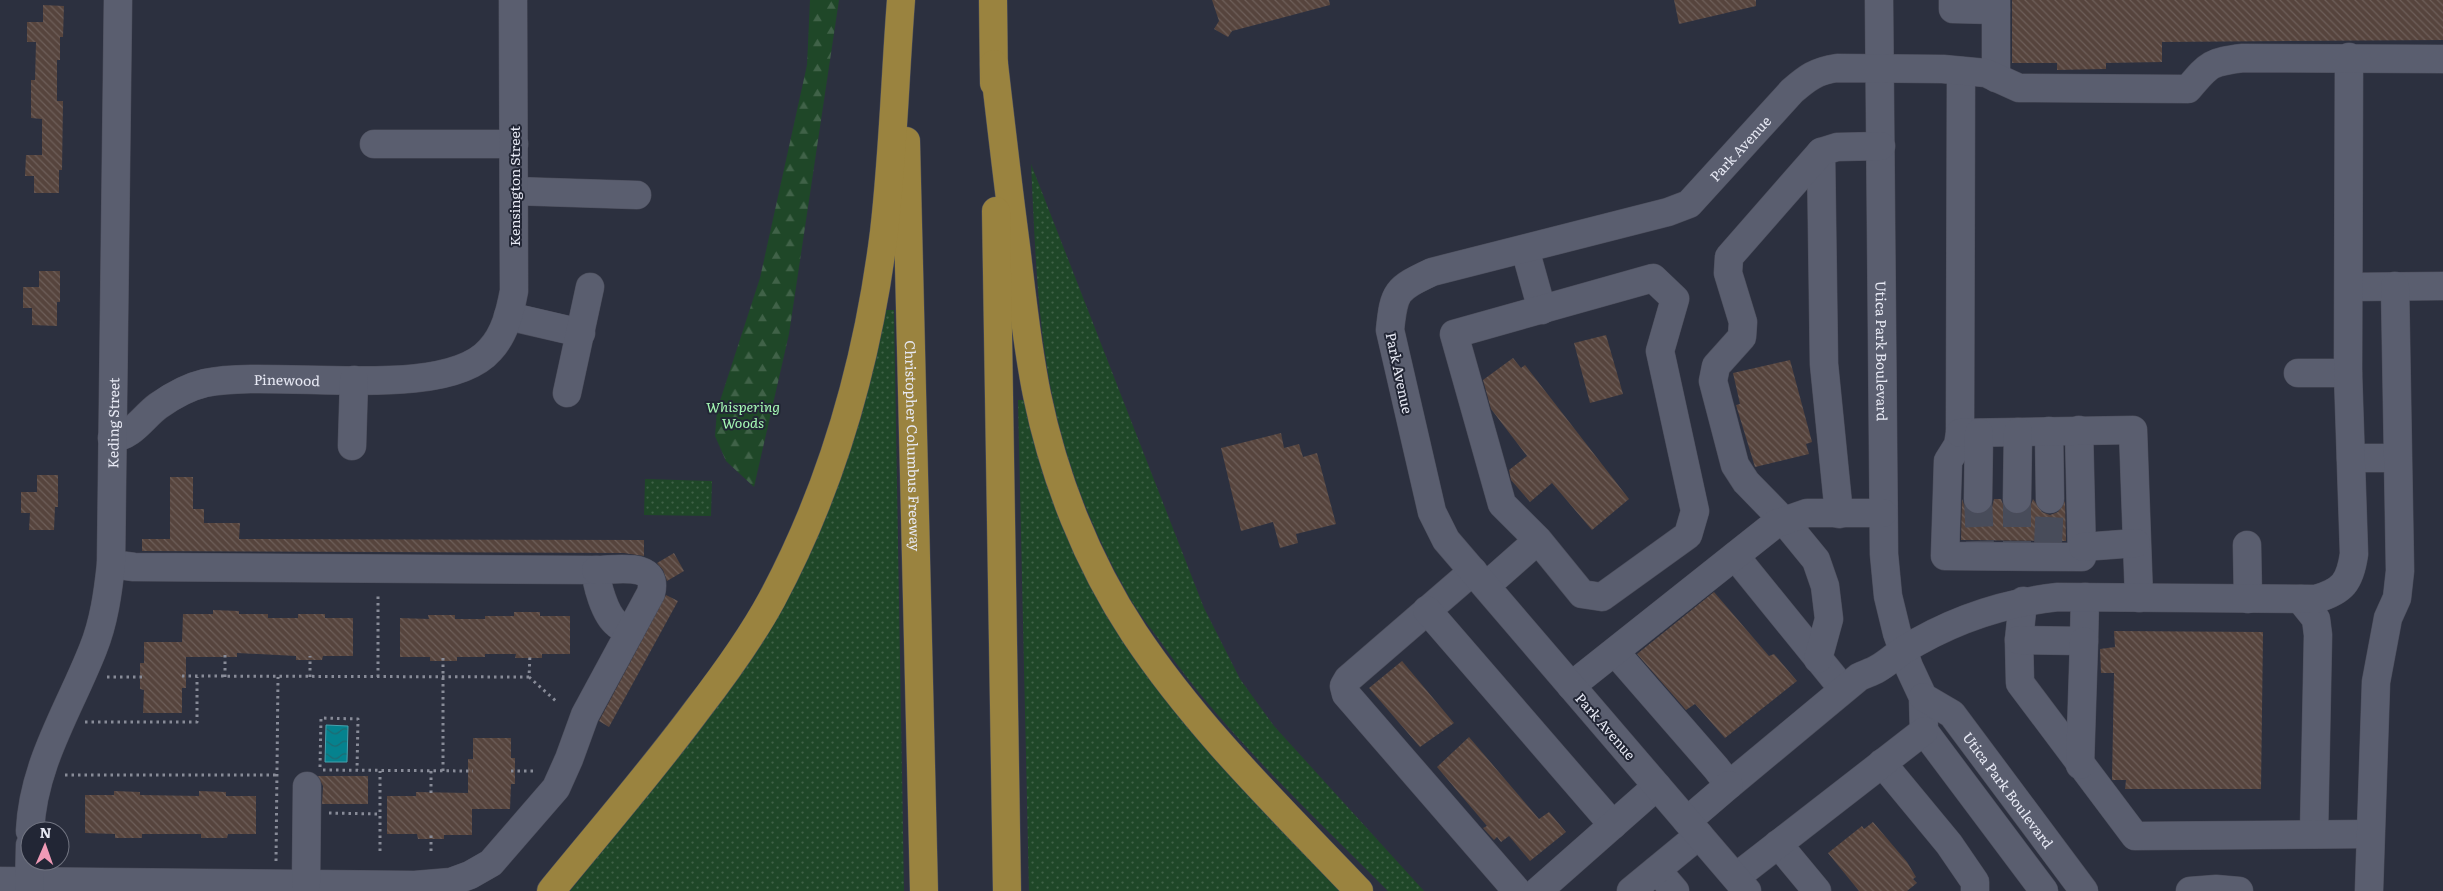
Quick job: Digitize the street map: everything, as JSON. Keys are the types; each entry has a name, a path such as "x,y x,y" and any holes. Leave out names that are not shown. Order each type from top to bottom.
{"highway":[{"path":"551,891 670,746 729,668 771,600 815,505 835,454 850,406 868,327 884,232 902,0"},
{"name":"Christopher Columbus Freeway","path":"902,0 924,891"},
{"path":"993,0 1008,891"},
{"path":"994,64 1028,347 1036,389 1058,473 1082,536 1119,609 1173,688 1247,773 1359,891"}],"street":[{"name":"Keding Street","path":"32,821 36,791 45,757 94,647 107,596 111,564 118,0"},
{"name":"Kensington Street","path":"478,361 490,351 500,336 508,316 514,291 513,0"},
{"name":"Utica Park Boulevard","path":"1879,0 1883,513 1887,589 1902,651 1923,697 1924,730"},
{"path":"1953,0 1952,9 1996,5 1996,78"},
{"path":"1631,891 1656,870 1729,785 1843,689 1902,651 1966,619 2022,601 2085,597 2316,599 2332,594 2344,585 2351,570 2354,546 2348,373 2349,57"},
{"name":"Park Avenue","path":"1742,884 1446,540 1432,512 1390,330 1393,300 1408,283 1432,272 1668,212 1689,204 1810,75 1836,68 1986,73 2019,88 2188,89 2206,69 2218,60 2349,57 2443,59"},
{"path":"1961,71 1969,433 1978,499"},
{"path":"374,144 514,144"},
{"path":"1818,659 1829,620 1825,586 1816,560 1784,521 1746,482 1735,465 1713,381 1716,366 1742,337 1743,322 1728,273 1729,257 1821,152 1837,146 1881,146"},
{"path":"1821,152 1824,364 1839,514"},
{"path":"514,191 637,195"},
{"path":"1525,248 1542,310"},
{"path":"1653,278 1675,299 1660,351 1695,511 1688,535 1602,597 1582,594 1538,540 1502,504 1454,334 1653,278"},
{"path":"2368,891 2376,682 2388,618 2397,598 2400,571 2395,286"},
{"path":"2349,287 2443,286"},
{"path":"567,394 590,287"},
{"path":"508,316 581,332"},
{"name":"Pinewood","path":"112,438 125,436 157,406 175,394 205,383 239,378 354,380 428,378 448,373 478,361"},
{"path":"2298,373 2348,373"},
{"path":"352,446 354,380"},
{"path":"2079,430 2082,557 2048,551 1980,551 1945,556 1948,461 1958,445 1969,433 2079,430 2133,430 2138,598"},
{"path":"2049,431 2050,499"},
{"path":"2017,499 2018,432"},
{"path":"2351,458 2397,458"},
{"path":"1571,686 1774,524 1807,513 1883,513"},
{"path":"1517,891 1346,694 1344,686 1348,679 1427,610 1538,540"},
{"path":"2083,547 2136,543"},
{"path":"2247,545 2248,599"},
{"path":"1735,556 1843,689"},
{"path":"0,881 29,886 415,884 451,882 470,875 491,863 556,788 585,715 651,594 654,583 650,575 642,570 134,567 111,564"},
{"path":"596,570 599,591 612,618 615,623 630,632"},
{"path":"2080,765 2085,597"},
{"path":"2300,599 2316,620 2318,635 2314,834"},
{"path":"2022,601 2019,640 2020,683 2135,836 2370,834"},
{"path":"1427,610 1613,825"},
{"path":"2019,640 2084,641"},
{"path":"1615,652 1729,785"},
{"name":"Utica Park Boulevard","path":"1923,697 1952,714 2084,891"},
{"path":"1742,884 1778,844 1924,730 2044,891"},
{"path":"1882,763 1949,844 1975,882 1975,891"},
{"path":"306,884 307,786"},
{"path":"1538,891 1657,786"},
{"path":"1778,844 1817,891"},
{"path":"1656,870 1675,891"},
{"path":"29,871 29,886"},
{"path":"2190,891 2216,889 2239,891"}],"path":[{"path":"378,596 378,677"},
{"path":"225,652 225,677"},
{"path":"529,677 530,654"},
{"path":"310,656 310,677"},
{"path":"443,657 443,771"},
{"path":"182,676 529,677 557,702"},
{"path":"107,677 144,677"},
{"path":"84,722 197,722 197,677"},
{"path":"276,865 278,677"},
{"path":"357,770 358,719 321,718 320,770 473,771"},
{"path":"380,771 380,851"},
{"path":"431,771 431,796"},
{"path":"511,771 534,771"},
{"path":"64,775 277,775"},
{"path":"328,813 380,814"},
{"path":"431,835 431,851"}],"green space":[{"name":"Whispering Woods","path":"810,0 839,0 789,334 754,487 726,461 715,436 717,410 760,278 807,65"},
{"path":"1031,164 1204,608 1240,679 1274,726 1424,891 1388,891 1270,772 1214,711 1188,678 1143,618 1113,567 1092,522 1074,476 1054,404 1040,315"},
{"path":"886,310 894,310 904,891 570,891 686,747 725,694 827,510 861,418"},
{"path":"1018,400 1025,400 1043,475 1069,540 1342,891 1029,891"},
{"path":"645,479 712,481 711,516 644,515"}],"water":[{"path":"326,725 348,726 347,762 325,762"}],"building":[{"path":"1212,0 1329,0 1330,5 1232,31 1228,37 1214,29 1219,21"},
{"path":"1674,0 1756,0 1756,6 1679,24"},
{"path":"2012,0 2443,0 2443,40 2162,42 2162,62 2106,63 2106,69 2057,70 2057,63 2012,63"},
{"path":"43,5 64,6 63,37 60,37 60,60 57,60 57,101 63,101 62,170 59,170 59,193 34,193 34,176 25,176 26,155 42,155 42,119 31,118 31,80 35,80 36,42 27,42 27,22 43,22"},
{"path":"39,271 60,271 60,302 57,302 57,326 32,325 32,308 23,308 23,287 39,287"},
{"path":"1606,335 1623,394 1590,403 1574,343"},
{"path":"1513,358 1521,368 1525,365 1629,499 1592,530 1552,483 1530,502 1511,480 1509,470 1527,456 1491,409 1483,380"},
{"path":"1790,360 1812,442 1806,444 1809,454 1755,467 1736,405 1740,404 1733,373"},
{"path":"1281,433 1284,448 1299,444 1303,457 1317,453 1336,524 1296,534 1298,543 1280,548 1273,522 1241,531 1221,448"},
{"path":"37,475 58,475 58,507 55,507 54,530 29,530 30,513 21,513 21,492 37,492"},
{"path":"170,477 193,477 193,509 204,509 204,523 240,523 239,539 644,540 644,556 624,553 142,551 142,539 170,539"},
{"path":"1962,499 1965,507 1977,515 1986,512 1992,507 1994,499 2001,499 2004,507 2016,515 2024,513 2030,507 2033,499 2042,512 2050,515 2058,512 2065,501 2066,541 1961,540"},
{"path":"674,553 684,571 667,581 663,570 657,563"},
{"path":"1714,592 1769,656 1774,654 1797,681 1725,738 1695,704 1686,710 1637,654"},
{"path":"666,595 678,601 609,727 599,721"},
{"path":"213,610 239,611 239,614 268,614 268,618 298,618 298,614 325,614 325,618 353,618 353,656 323,656 322,660 296,660 296,656 237,653 237,657 186,657 186,688 182,688 182,713 143,713 144,690 140,689 140,663 144,663 144,642 182,642 183,614 213,614"},
{"path":"514,612 540,612 540,616 570,616 570,654 542,654 542,658 515,658 516,654 485,654 485,657 457,657 457,661 430,661 430,657 400,657 400,618 429,619 428,615 455,615 455,619 485,619 485,616 514,616"},
{"path":"2114,631 2263,632 2261,789 2125,789 2126,780 2112,780 2114,673 2101,673 2100,649 2115,647"},
{"path":"1402,661 1454,723 1420,747 1369,688"},
{"path":"1469,737 1539,819 1549,812 1566,832 1530,861 1509,836 1501,842 1497,837 1494,840 1483,828 1487,826 1437,767"},
{"path":"473,738 511,738 511,758 515,758 515,784 511,784 510,809 472,809 472,835 444,835 444,839 418,839 417,834 387,834 387,796 416,796 416,792 468,793 468,759 473,759"},
{"path":"318,776 368,776 368,804 322,804 323,786"},
{"path":"114,791 140,792 140,795 199,796 199,791 226,792 226,796 256,796 256,834 228,834 227,838 201,838 201,834 142,834 142,838 115,838 115,834 85,833 85,795 114,795"},
{"path":"1873,822 1907,862 1916,877 1913,879 1917,883 1907,891 1859,891 1828,853 1862,826 1864,829"}],"tunnel":[{"path":"1978,499 1980,545"},
{"path":"2017,499 2017,545"},
{"path":"2048,545 2050,499"}]}
